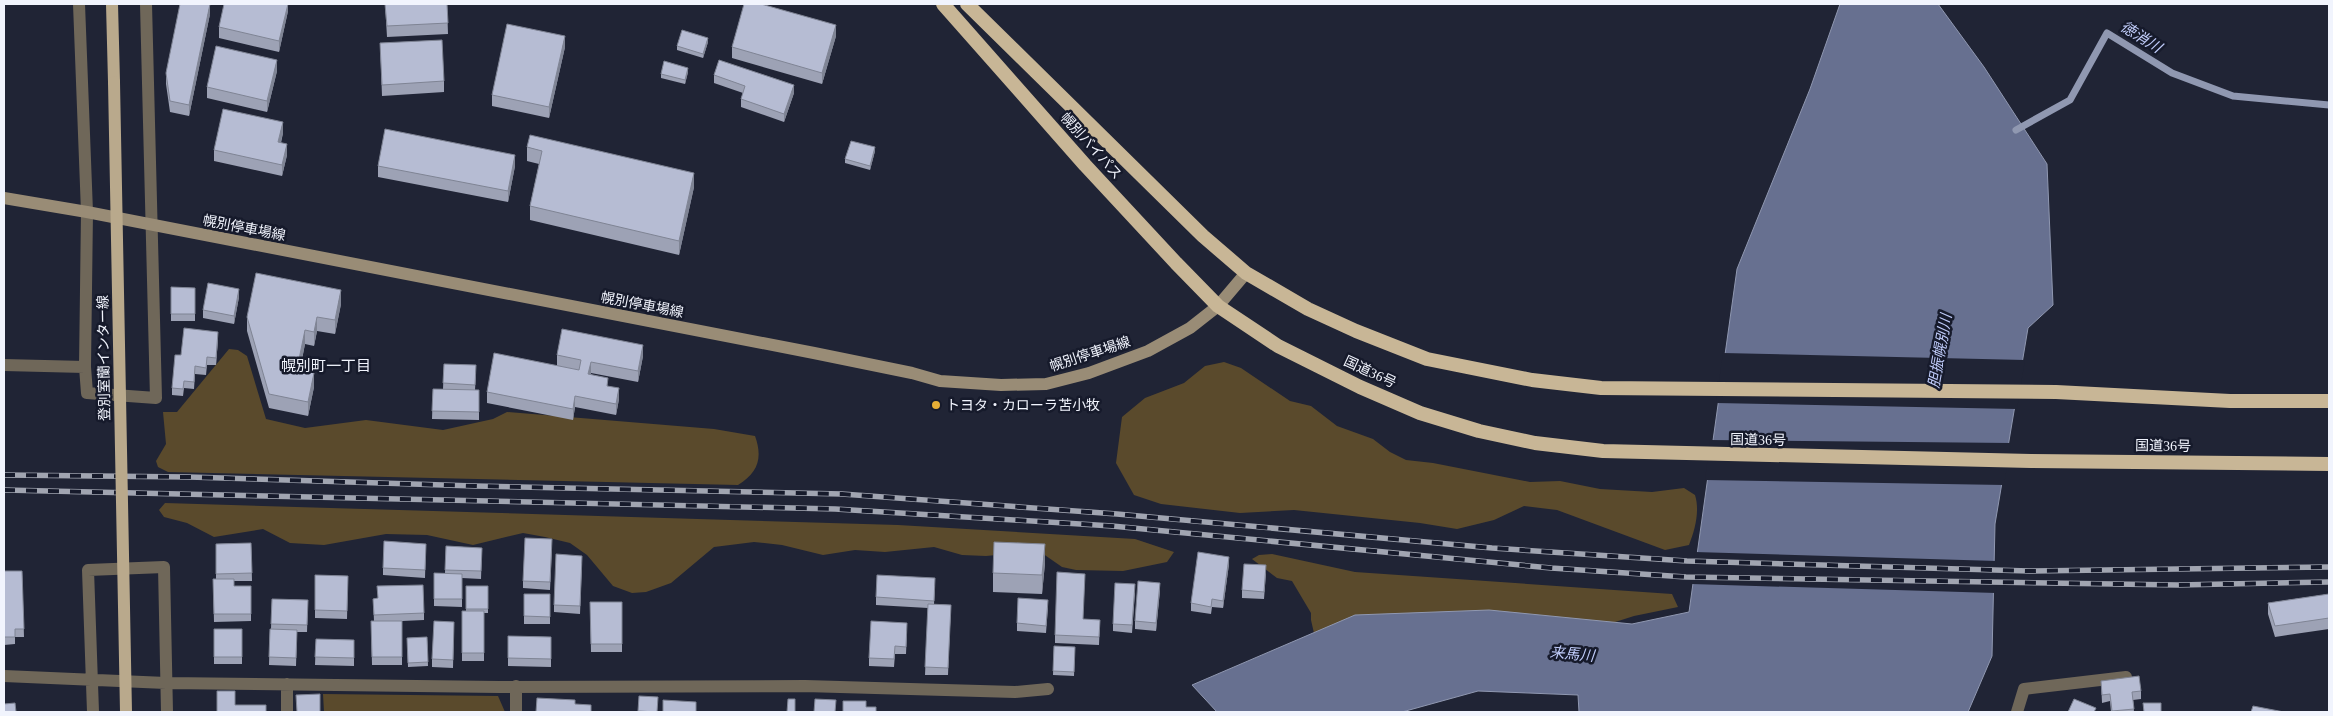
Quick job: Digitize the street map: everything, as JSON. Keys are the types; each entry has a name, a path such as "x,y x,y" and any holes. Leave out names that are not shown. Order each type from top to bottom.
{"highway":[{"name":"幌別バイパス","path":"943,4 1092,172 1218,306"},
{"name":"幌別バイパス","path":"967,4 1203,236 1246,274"},
{"path":"1246,274 1308,309 1356,332 1427,359 1532,380 1591,386 2056,392 2230,400 2329,401"},
{"name":"国道36号","path":"1218,306 1278,346 1360,386 1420,412 1480,431 1535,443 1603,451 1704,455 2329,464"}],"main road":[{"name":"登別室蘭インター線","path":"112,4 126,712"},
{"name":"幌別停車場線","path":"4,198 87,212 814,353 912,373 940,381 1001,385 1046,384 1089,373 1148,351 1190,328 1218,306 1246,274"}],"street":[{"path":"79,4 87,212 85,367 87,393 156,398 146,4"},
{"path":"4,365 85,367"},
{"path":"93,712 88,570 164,567 167,712"},
{"path":"4,676 92,678 166,683 805,686 1015,692 1048,688"},
{"path":"2017,712 2024,689 2126,676"},
{"path":"287,684 288,712"},
{"path":"516,686 516,712"}],"shaded area":[{"path":"229,349 238,350 247,356 266,419 305,428 366,420 443,430 493,419 507,412 714,429 755,436 759,451 757,464 750,475 738,485 168,472 158,467 156,461 166,444 163,412 177,412"},
{"path":"1224,362 1241,368 1290,401 1311,406 1337,426 1373,439 1390,452 1406,460 1433,463 1530,482 1560,481 1600,489 1652,492 1684,488 1695,495 1697,507 1695,527 1689,545 1665,550 1557,510 1524,506 1494,520 1457,529 1420,523 1294,510 1240,513 1161,504 1134,495 1116,463 1122,417 1145,398 1184,383 1205,366"},
{"path":"165,503 898,525 1135,539 1174,552 1167,562 1123,571 1076,570 1062,567 1039,551 986,556 962,555 934,547 885,552 855,550 823,555 782,545 754,542 714,547 671,583 646,592 632,593 613,586 587,555 570,543 545,537 523,533 473,545 427,535 386,534 324,545 290,543 263,529 214,537 187,523 164,517 159,510"},
{"path":"1272,554 1355,572 1672,594 1678,607 1634,616 1587,631 1316,642 1311,613 1292,581 1277,578 1252,559 1259,555"},
{"path":"323,694 498,696 505,712 324,712"}],"water":[{"path":"1840,4 1938,4 1984,67 2047,164 2053,305 2028,328 1995,524 1992,656 1968,712 1579,712 1578,695 1478,691 1402,712 1217,712 1192,685 1355,615 1489,610 1632,624 1689,612 1737,269 1810,89"}],"pier":[{"path":"1723,353 2025,360 2017,409 1716,403"},
{"path":"1710,440 2011,443 2004,485 1705,480"},
{"path":"1695,552 1997,561 1996,593 1691,584"}],"building":[{"path":"180,4 210,4 189,105 170,101 166,73"},
{"path":"224,4 288,4 279,41 219,27"},
{"path":"385,4 447,4 448,23 387,26"},
{"path":"744,4 761,4 836,25 822,73 732,47"},
{"path":"507,24 565,36 549,107 492,95"},
{"path":"682,30 708,38 703,54 677,46"},
{"path":"442,40 444,81 382,85 380,43"},
{"path":"216,46 277,60 267,101 207,87"},
{"path":"719,60 794,85 784,114 741,99 745,86 714,75"},
{"path":"664,61 688,68 685,80 661,74"},
{"path":"223,109 283,122 278,142 287,144 282,165 214,150"},
{"path":"385,129 515,155 508,191 378,166"},
{"path":"530,135 694,173 679,241 530,206 542,151 527,147"},
{"path":"851,141 875,147 870,166 845,159"},
{"path":"256,273 341,290 335,320 317,317 314,332 305,330 297,369 314,373 308,402 269,394 247,317"},
{"path":"208,283 239,289 234,316 203,310"},
{"path":"171,287 195,288 195,314 171,314"},
{"path":"184,328 218,332 216,358 207,357 206,368 195,366 194,382 184,381 183,389 172,388 175,355 181,355"},
{"path":"562,329 643,345 638,371 591,362 588,374 608,378 607,386 619,388 616,404 575,396 573,409 487,392 494,353 579,370 581,360 557,355"},
{"path":"444,364 476,365 475,385 443,383"},
{"path":"433,389 479,390 479,412 432,411"},
{"path":"525,538 552,539 550,582 523,581"},
{"path":"384,541 426,544 425,570 383,568"},
{"path":"994,542 1045,544 1042,575 993,573"},
{"path":"251,543 252,573 216,574 216,544"},
{"path":"446,546 482,548 481,571 445,570"},
{"path":"1198,552 1229,557 1223,601 1212,599 1211,607 1191,603"},
{"path":"556,554 582,556 580,606 554,605"},
{"path":"1244,564 1266,565 1264,592 1242,590"},
{"path":"4,571 22,571 24,629 15,629 15,637 4,637"},
{"path":"1057,572 1085,574 1083,619 1100,620 1099,637 1055,635"},
{"path":"434,573 462,574 462,599 434,599"},
{"path":"315,575 348,576 347,611 315,610"},
{"path":"877,575 935,578 934,601 876,597"},
{"path":"213,579 234,579 234,586 251,586 251,614 214,614"},
{"path":"1138,581 1160,583 1156,623 1135,621"},
{"path":"1115,583 1135,584 1132,625 1113,624"},
{"path":"423,585 424,613 374,615 373,599 378,598 377,586"},
{"path":"466,586 488,586 488,609 466,609"},
{"path":"524,594 550,594 550,617 524,616"},
{"path":"2329,594 2329,618 2275,626 2268,603"},
{"path":"1018,598 1048,600 1046,626 1017,623"},
{"path":"272,599 308,600 307,625 271,624"},
{"path":"590,602 622,602 622,644 591,644"},
{"path":"928,604 951,605 948,668 925,667"},
{"path":"462,611 484,611 484,653 462,653"},
{"path":"371,621 402,621 402,657 372,657"},
{"path":"434,621 454,622 453,660 432,659"},
{"path":"871,621 907,623 906,647 895,646 894,659 869,658"},
{"path":"214,629 242,629 242,657 214,657"},
{"path":"270,629 297,630 296,658 269,657"},
{"path":"508,636 551,637 551,659 508,658"},
{"path":"427,637 428,662 408,663 407,638"},
{"path":"316,639 354,640 354,658 315,657"},
{"path":"1054,646 1075,647 1074,672 1053,671"},
{"path":"2139,676 2141,691 2132,692 2134,709 2112,711 2110,694 2102,695 2101,681"},
{"path":"217,691 235,691 235,705 266,705 266,712 217,712"},
{"path":"320,694 320,712 297,712 296,695"},
{"path":"639,696 658,697 657,712 638,711"},
{"path":"537,698 575,700 575,704 591,705 591,712 536,712"},
{"path":"788,699 795,699 795,712 787,712"},
{"path":"815,699 836,700 835,712 814,712"},
{"path":"2074,699 2096,708 2094,712 2068,712"},
{"path":"663,700 696,702 696,712 663,712"},
{"path":"843,701 866,701 866,707 876,707 876,712 843,712"},
{"path":"15,703 16,712 4,712 4,704"},
{"path":"2143,703 2161,703 2161,712 2144,712"},
{"path":"2253,706 2284,712 2251,712"}],"waterway":[{"name":"徳消川","path":"2016,130 2070,100 2107,33 2172,73 2233,96 2329,105"}],"railway":[{"path":"4,475 189,477 475,486 842,494 1117,514 1492,548 1687,561 2029,571 2329,567"},
{"path":"4,490 835,509 1112,526 1551,568 1686,577 2178,585 2329,582"}],"place":[{"name":"トヨタ・カローラ苫小牧","path":"936,405"}],"district":[{"name":"幌別町一丁目","path":"326,366"}],"water label":[{"name":"胆振幌別川","path":"1940,351"},
{"name":"来馬川","path":"1572,654"}]}
